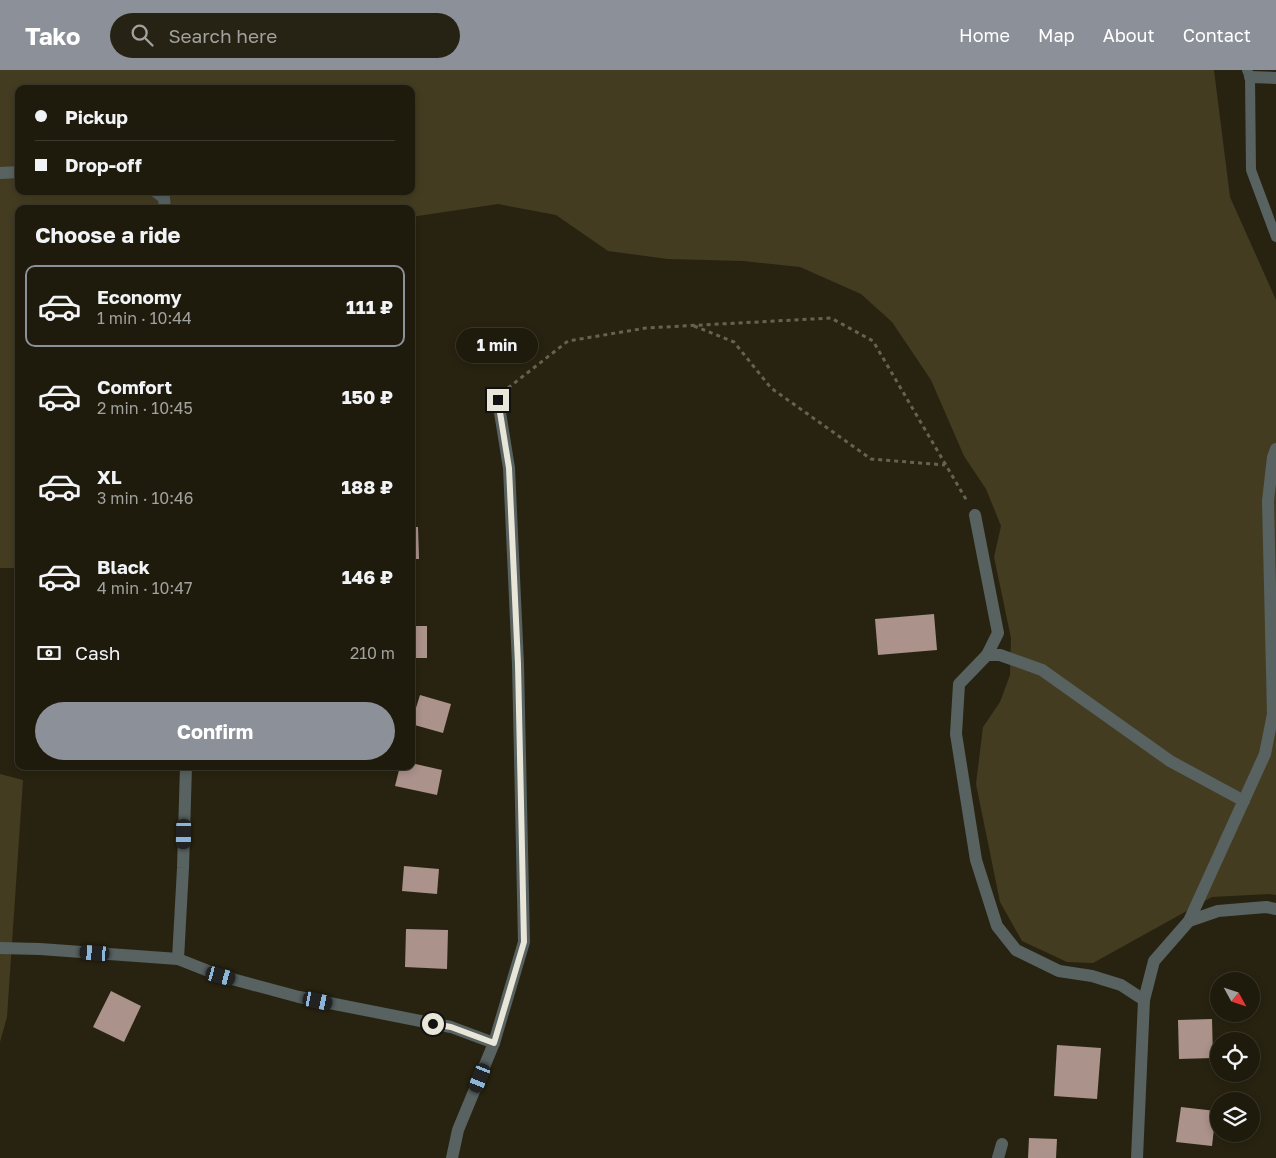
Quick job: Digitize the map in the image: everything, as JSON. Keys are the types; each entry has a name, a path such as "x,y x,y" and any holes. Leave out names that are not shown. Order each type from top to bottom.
{"street":[{"path":"1249,73 1276,78"},
{"path":"0,173 15,172"},
{"path":"452,1158 458,1130 494,1043 524,942 518,664 510,478 498,400"},
{"path":"1137,1158 1144,1000 1154,961 1189,922 1265,754 1273,714 1268,501 1273,457 1276,449"},
{"path":"974,515 998,633 987,654 959,684 956,734 976,860 997,926 1016,950 1059,971 1092,976 1121,985 1144,1000"},
{"path":"987,654 1000,655 1042,670 1170,761 1244,801"},
{"path":"178,959 186,770"},
{"path":"1189,922 1218,911 1266,908 1276,910"},
{"path":"0,948 178,959 221,976 290,995 451,1027 494,1043"},
{"path":"998,1158 1002,1144"}],"lane":[{"path":"1249,73 1252,170 1276,238"}],"path":[{"path":"498,400 505,390 568,341 646,328 831,318 873,341 974,515"},
{"path":"694,325 734,342 771,388 871,459 945,465"}],"shaded area":[{"path":"0,70 1214,70 1230,197 1276,300 1276,895 1212,897 1093,963 1067,962 1022,941 1000,902 976,784 983,727 1000,702 1010,675 1011,638 994,557 1001,526 986,489 964,456 931,380 892,322 861,294 800,267 743,261 668,259 608,251 556,215 498,204 415,216 415,205 15,205 15,568 0,568"},
{"path":"0,774 23,780 7,1017 0,1042"}],"building":[{"path":"415,527 418,527 419,559 415,559"},
{"path":"934,614 937,650 878,655 875,619"},
{"path":"415,626 427,626 427,658 415,658"},
{"path":"420,695 451,704 443,733 415,725 415,711"},
{"path":"415,764 442,770 437,795 395,786 399,770 415,770"},
{"path":"404,866 439,869 437,894 402,891"},
{"path":"406,929 448,930 447,969 405,967"},
{"path":"111,991 141,1006 124,1042 93,1027"},
{"path":"1210,1019 1210,1022 1212,1022 1212,1032 1210,1032 1210,1058 1179,1059 1178,1020"},
{"path":"1057,1045 1101,1048 1097,1099 1054,1096"},
{"path":"1181,1107 1210,1110 1210,1142 1212,1142 1212,1146 1176,1142"},
{"path":"1029,1138 1057,1139 1056,1158 1028,1158"}],"route":[{"path":"433,1024 451,1027 494,1043 524,942 518,664 509,468 498,400"}]}
